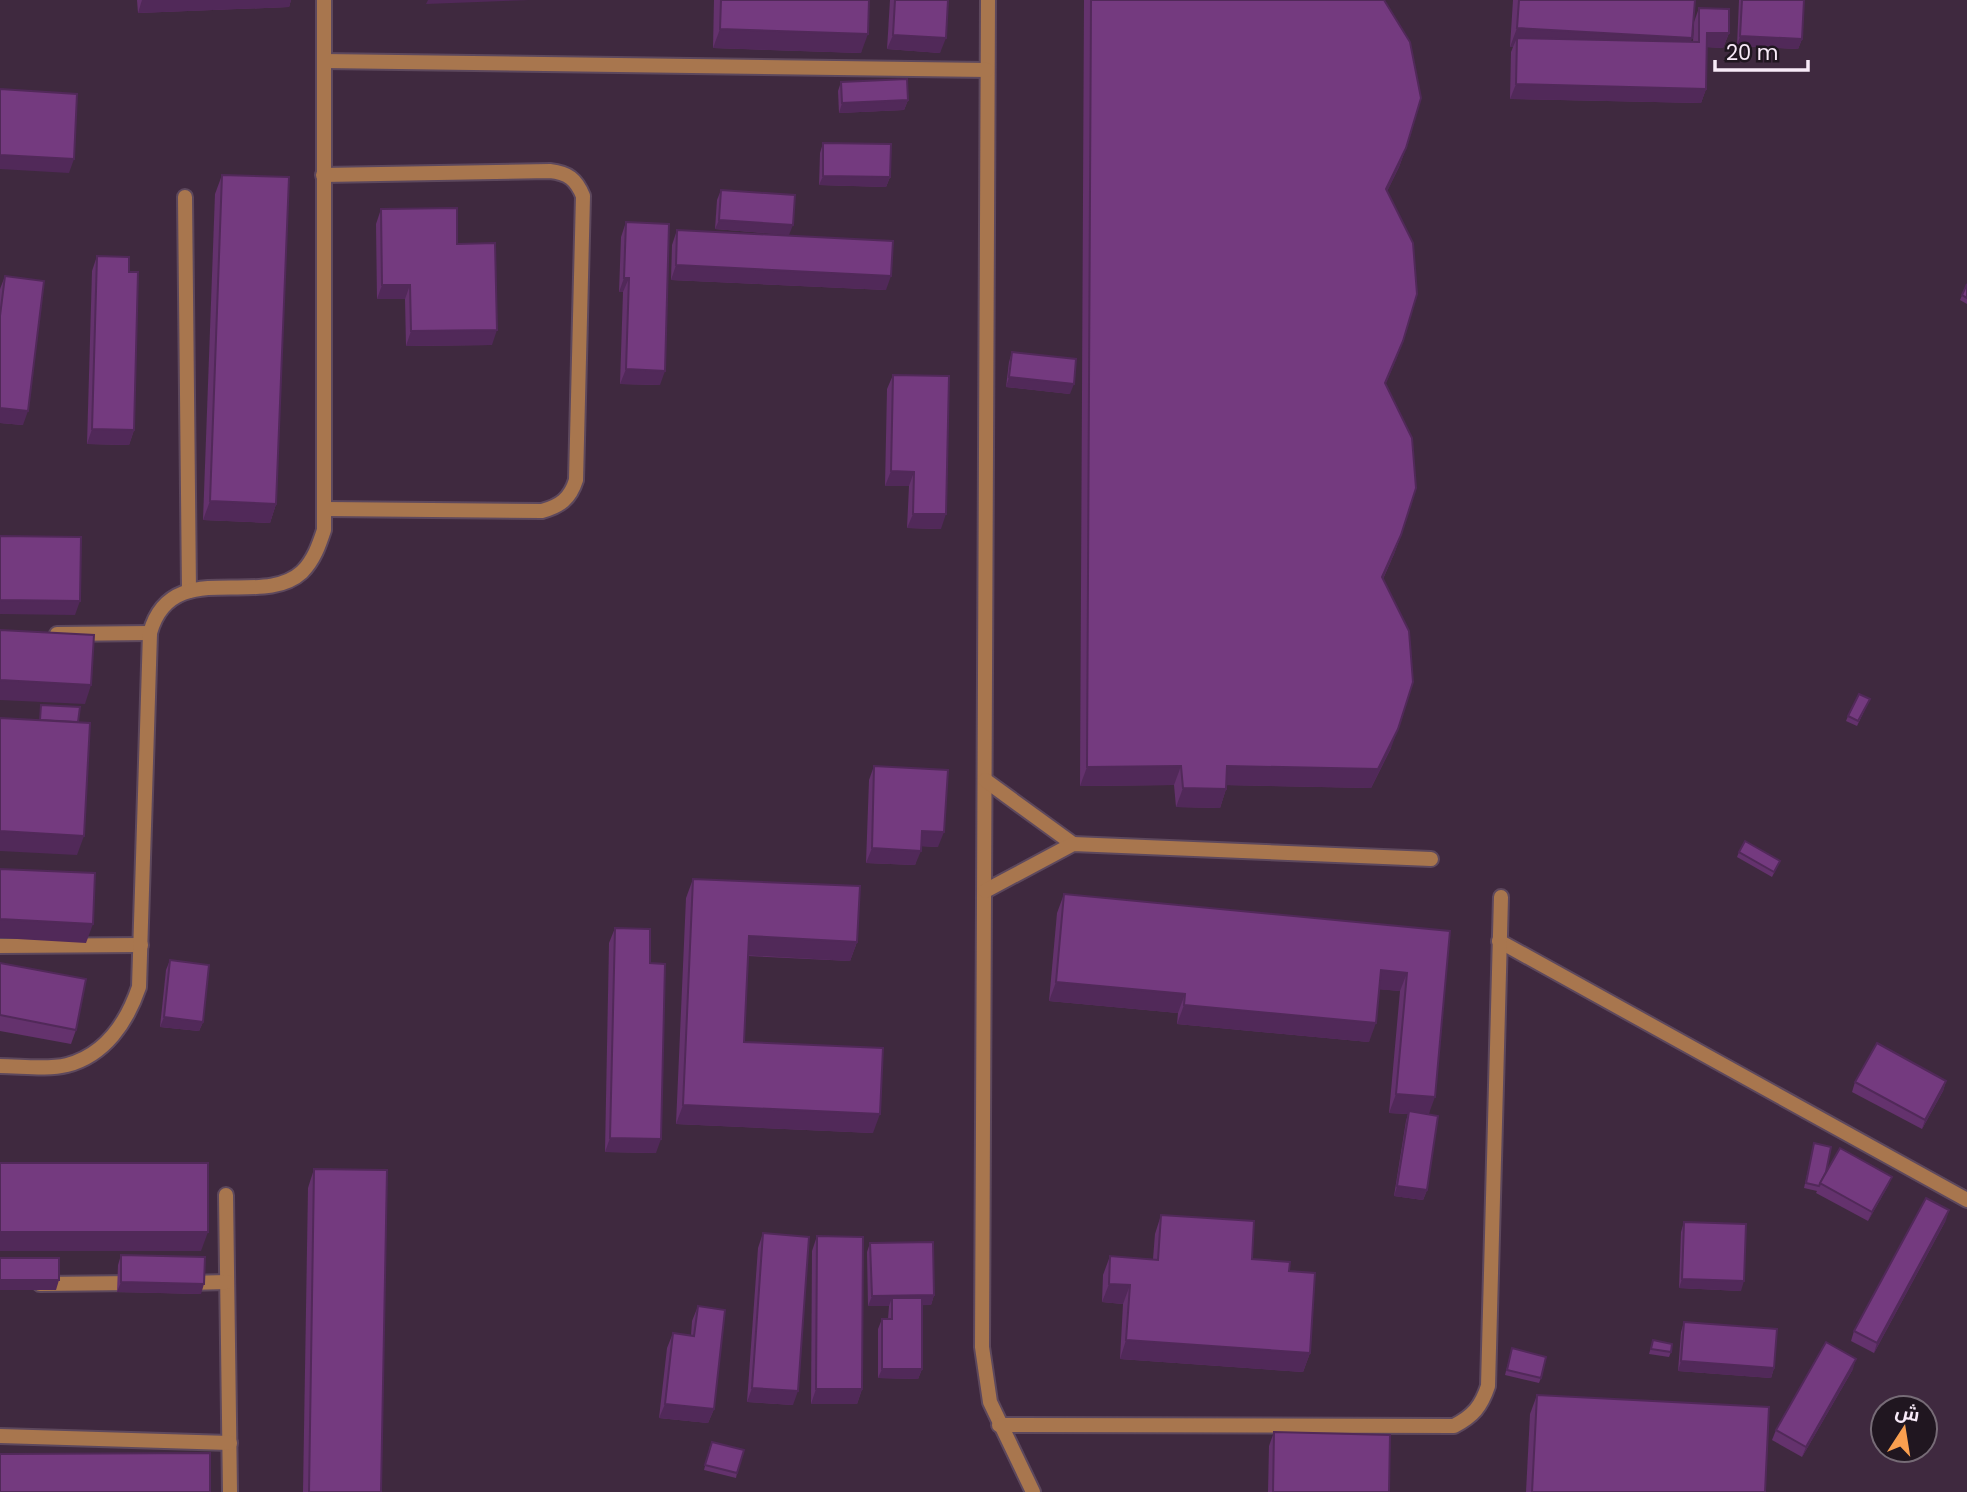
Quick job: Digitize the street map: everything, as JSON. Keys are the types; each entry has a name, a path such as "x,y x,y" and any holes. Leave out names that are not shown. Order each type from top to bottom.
{"lane":[{"path":"0,1066 65,1065 92,1054 113,1036 130,1013 139,987 150,633 154,618 163,604 189,591 279,583 300,574 315,555 324,530 324,0"},
{"path":"988,0 982,1347 985,1376 999,1425 1033,1492"},
{"path":"324,61 987,70"},
{"path":"323,175 550,171 565,173 577,182 583,196 576,480 572,494 557,507 541,511 326,509"},
{"path":"185,197 189,591"},
{"path":"41,634 150,633"},
{"path":"985,780 1073,844"},
{"path":"985,891 1073,844 1431,859"},
{"path":"999,1425 1454,1426 1471,1417 1482,1404 1488,1387 1501,897"},
{"path":"1499,941 1967,1200"},
{"path":"0,946 141,945"},
{"path":"226,1195 230,1492"},
{"path":"174,1283 227,1282"},
{"path":"27,1284 147,1283"},
{"path":"0,1436 230,1443"}],"building":[{"path":"721,0 869,0 868,34 720,29"},
{"path":"895,0 948,0 946,38 893,35"},
{"path":"1091,0 1384,0 1410,42 1421,98 1406,148 1386,189 1413,243 1417,294 1403,341 1385,383 1412,438 1416,488 1401,535 1382,577 1409,631 1413,682 1398,729 1378,769 1227,766 1226,789 1183,788 1181,766 1087,767"},
{"path":"1519,0 1695,0 1692,38 1517,28"},
{"path":"1742,0 1804,0 1802,39 1740,36"},
{"path":"1699,8 1729,9 1729,33 1707,33 1706,89 1516,84 1517,38 1699,42"},
{"path":"907,79 908,100 842,103 841,82"},
{"path":"0,89 77,94 74,159 0,155"},
{"path":"823,143 891,144 890,177 823,176"},
{"path":"222,175 289,177 276,504 210,501"},
{"path":"721,190 795,195 793,225 719,220"},
{"path":"457,208 457,244 495,243 497,330 411,331 410,285 382,285 381,209"},
{"path":"626,222 669,224 665,371 626,369 629,278 624,278"},
{"path":"677,230 893,241 891,276 676,265"},
{"path":"97,256 129,257 129,272 138,272 134,430 92,429"},
{"path":"5,276 44,281 28,411 0,408 0,316"},
{"path":"1967,284 1967,298 1962,295"},
{"path":"1012,352 1076,359 1074,384 1009,377"},
{"path":"893,375 949,376 946,514 913,514 914,472 891,471"},
{"path":"0,536 81,537 80,601 0,600"},
{"path":"0,630 94,635 91,685 0,680"},
{"path":"1859,694 1870,699 1858,721 1848,716"},
{"path":"41,705 80,707 78,722 40,720"},
{"path":"0,718 90,723 84,836 0,831"},
{"path":"874,766 948,770 944,832 922,831 921,851 872,848"},
{"path":"1745,841 1780,861 1774,872 1739,852"},
{"path":"0,869 95,873 93,924 0,919"},
{"path":"693,879 860,886 857,942 749,936 744,1042 883,1048 880,1114 683,1105"},
{"path":"1064,894 1450,931 1435,1097 1396,1094 1407,973 1381,970 1376,1023 1184,1005 1185,994 1056,982"},
{"path":"615,928 650,929 650,963 665,964 661,1139 610,1138"},
{"path":"170,960 209,965 203,1022 164,1017"},
{"path":"0,963 86,979 76,1030 0,1015"},
{"path":"1877,1043 1946,1081 1925,1120 1855,1082"},
{"path":"1409,1111 1438,1116 1427,1190 1397,1186"},
{"path":"1814,1143 1831,1147 1826,1172 1819,1186 1806,1183"},
{"path":"1840,1148 1892,1177 1872,1212 1820,1183"},
{"path":"0,1163 208,1163 208,1232 0,1232"},
{"path":"314,1169 387,1170 381,1492 309,1492"},
{"path":"1926,1198 1949,1210 1877,1343 1854,1331"},
{"path":"1161,1215 1254,1221 1252,1259 1290,1262 1289,1271 1315,1273 1310,1353 1126,1340 1130,1285 1109,1284 1110,1256 1158,1260"},
{"path":"1684,1222 1746,1224 1744,1281 1682,1279"},
{"path":"763,1233 809,1237 798,1391 752,1388"},
{"path":"817,1236 863,1237 862,1389 816,1389"},
{"path":"933,1242 934,1295 872,1296 870,1243"},
{"path":"121,1255 205,1257 204,1284 121,1282"},
{"path":"0,1258 59,1258 59,1280 0,1280"},
{"path":"892,1298 922,1298 922,1369 882,1369 882,1319 892,1319"},
{"path":"698,1306 725,1310 714,1409 665,1404 673,1333 694,1336"},
{"path":"1684,1322 1777,1329 1774,1368 1681,1361"},
{"path":"1653,1340 1672,1344 1671,1352 1651,1349"},
{"path":"1826,1342 1856,1359 1806,1447 1776,1430"},
{"path":"1512,1348 1546,1357 1541,1378 1507,1370"},
{"path":"1537,1395 1769,1407 1765,1492 1532,1492"},
{"path":"1274,1432 1390,1435 1389,1492 1273,1492"},
{"path":"712,1442 744,1450 737,1473 705,1465"},
{"path":"210,1453 210,1492 0,1492 0,1454"}]}
